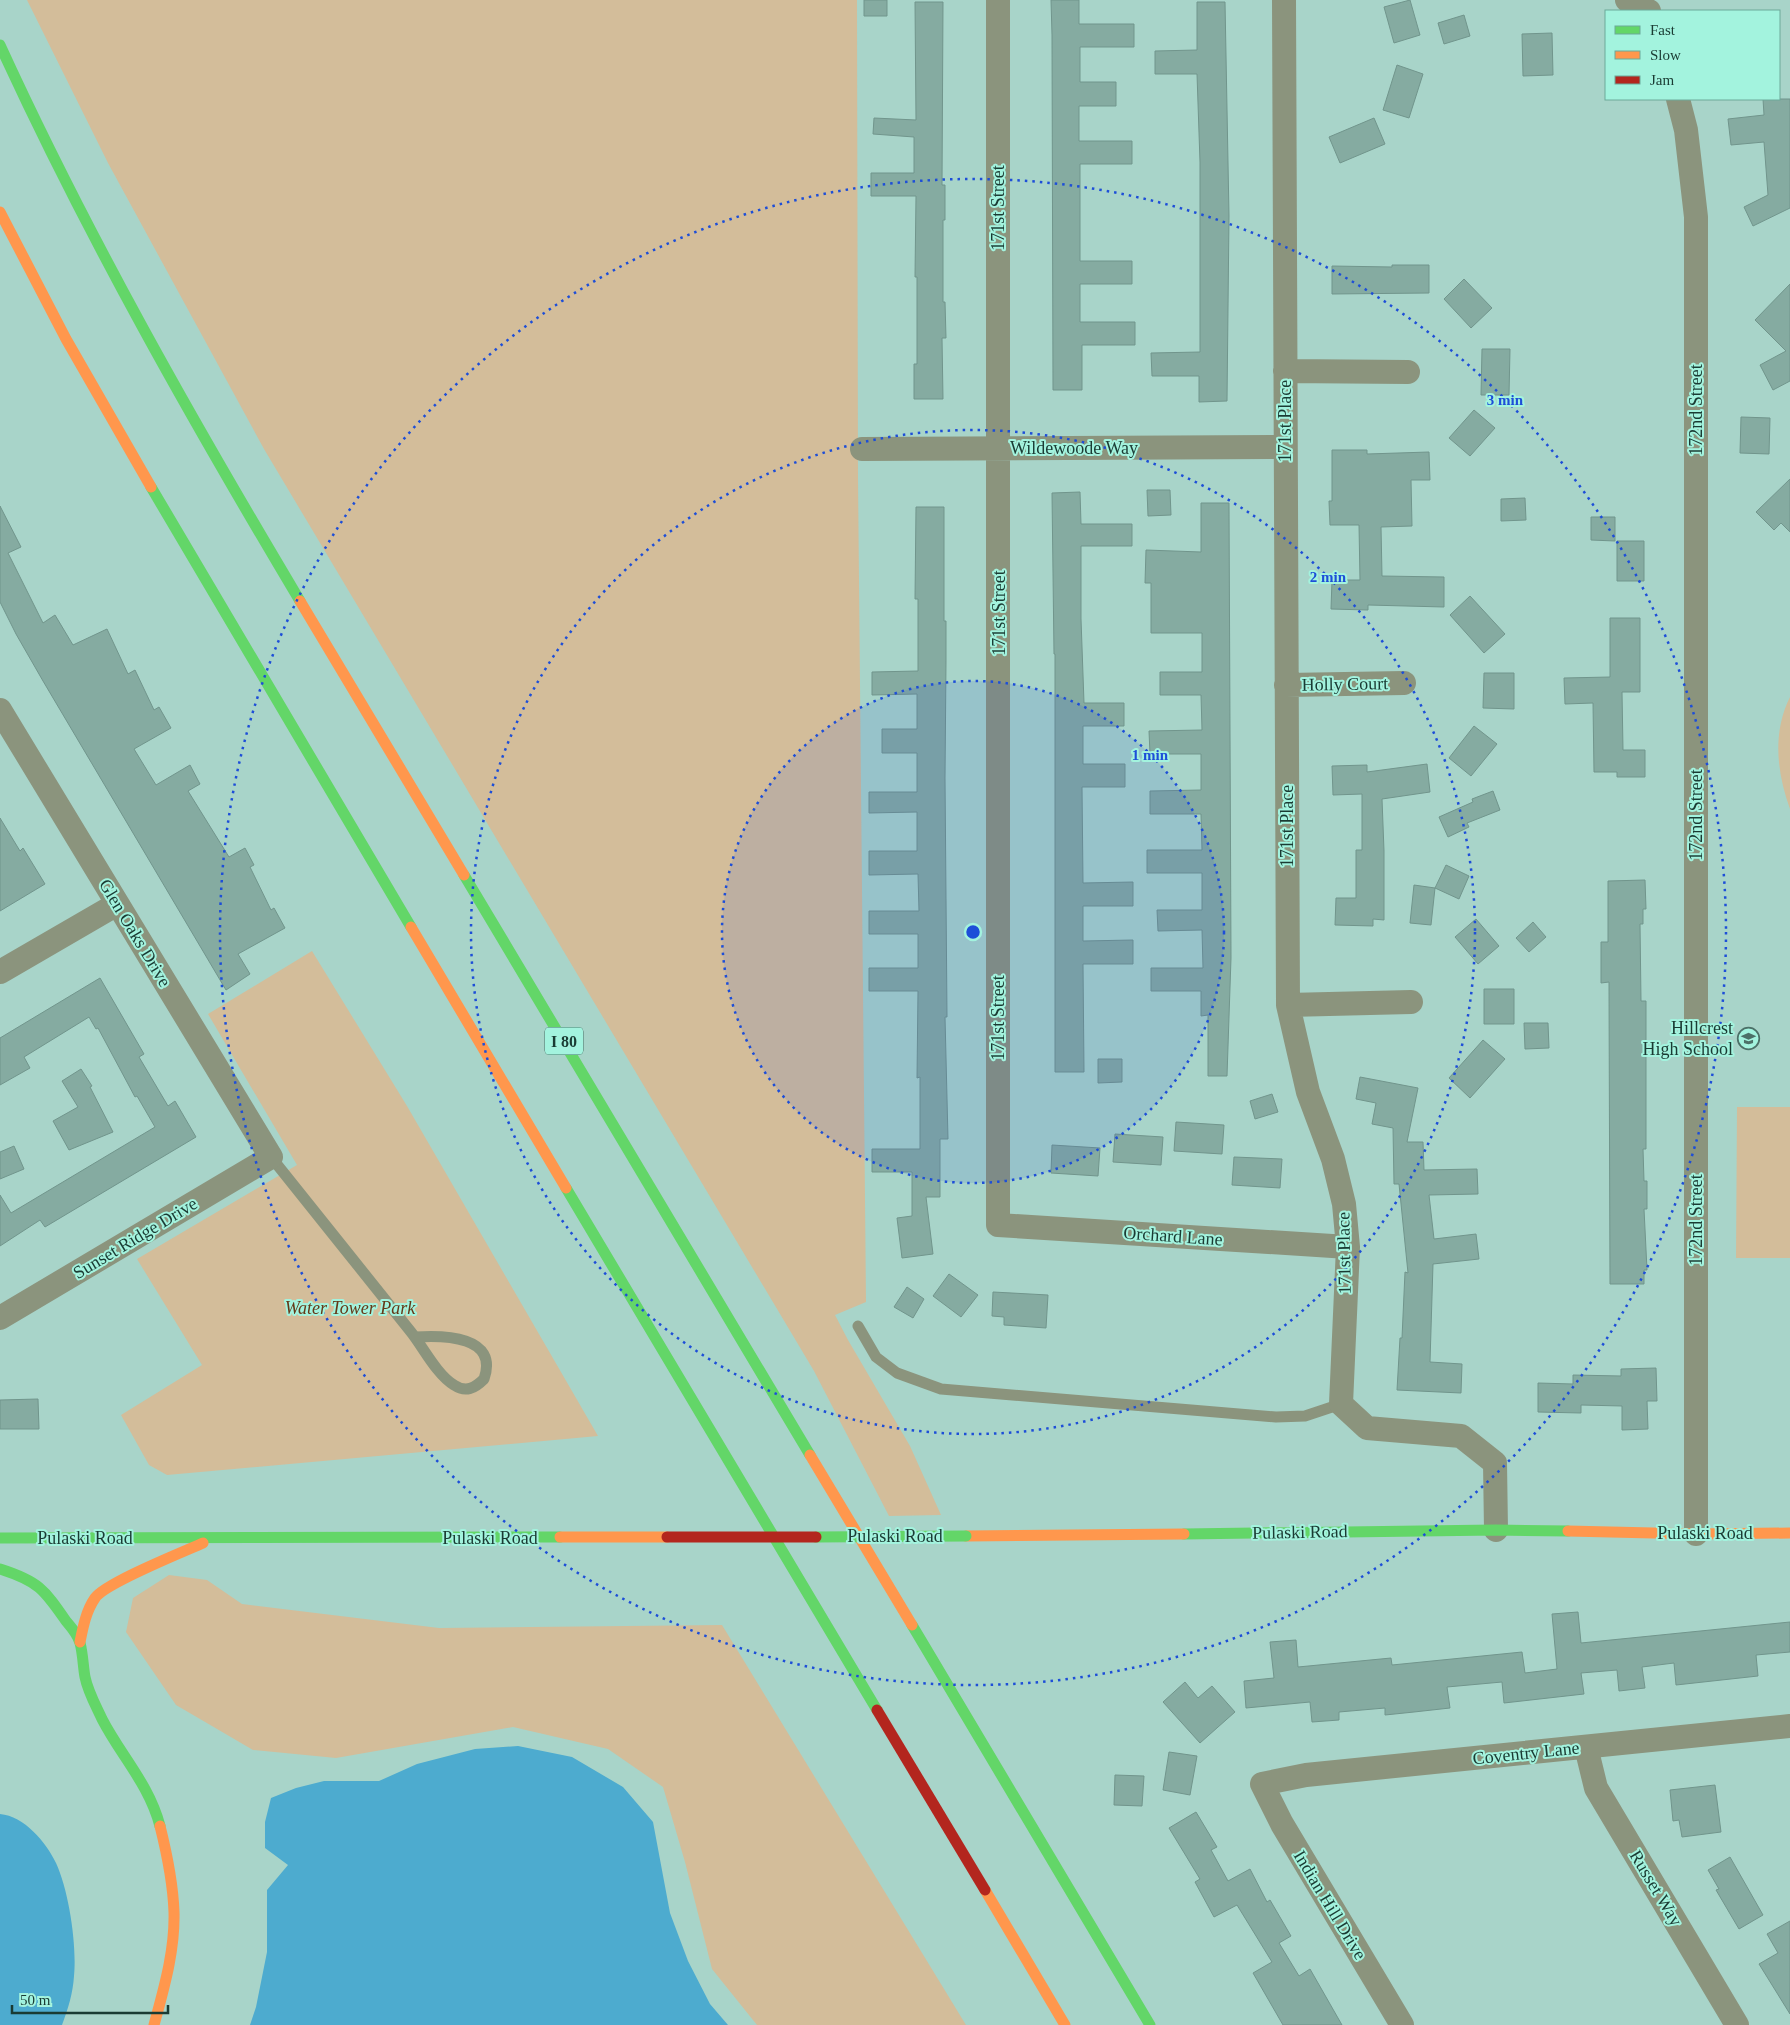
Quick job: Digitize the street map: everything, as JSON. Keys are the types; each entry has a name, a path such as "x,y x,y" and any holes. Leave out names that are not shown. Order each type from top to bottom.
{"main road":[{"name":"I 80","path":"0,45 34,119 122,291 233,488 1150,2025"},
{"path":"0,212 66,339 164,510 1065,2025"},
{"name":"Pulaski Road","path":"0,1538 667,1538 1496,1530 1696,1534 1790,1533"},
{"path":"154,2025 168,1976 174,1938 175,1900 170,1865 151,1797 138,1772 120,1748 100,1715 87,1684 80,1642 86,1615 96,1596 153,1565 213,1539"},
{"path":"0,1569 26,1577 39,1585 60,1611 80,1642"}],"street":[{"name":"171st Street","path":"998,0 998,1225"},
{"name":"171st Place","path":"1284,0 1288,1005 1308,1092 1333,1159 1344,1204 1348,1247 1341,1404"},
{"path":"1628,0 1647,10"},
{"name":"172nd Street","path":"1678,100 1686,130 1696,217 1696,1534"},
{"path":"1285,371 1408,372"},
{"name":"Wildewoode Way","path":"862,449 1285,447"},
{"name":"Holly Court","path":"1286,685 1404,683"},
{"name":"Glen Oaks Drive","path":"0,710 271,1157"},
{"path":"0,972 117,904"},
{"path":"1288,1005 1411,1002"},
{"name":"Sunset Ridge Drive","path":"0,1318 271,1157"},
{"name":"Orchard Lane","path":"998,1225 1348,1247"},
{"path":"1341,1404 1367,1428 1461,1436 1495,1463 1496,1530"},
{"name":"Coventry Lane","path":"1262,1784 1306,1775 1790,1726"},
{"name":"Russet Way","path":"1586,1747 1596,1788 1737,2025"},
{"name":"Indian Hill Drive","path":"1262,1784 1282,1824 1402,2025"}],"lane":[{"path":"271,1157 415,1337 444,1377 453,1385 463,1390 470,1389 484,1379 487,1361 474,1345 461,1339 428,1336 415,1337"},
{"path":"858,1326 876,1357 897,1373 942,1389 1276,1417 1305,1416 1341,1404"}],"green space":[{"path":"27,0 857,0 858,478 866,1302 835,1315 910,1446 941,1515 889,1516 814,1371 264,449 108,163"},
{"path":"1790,697 1790,809 1782,781 1778,753 1784,711"},
{"name":"Water Tower Park","path":"312,951 407,1106 598,1436 167,1475 149,1465 121,1415 202,1365 137,1259 297,1165 208,1014"},
{"path":"1737,1107 1790,1107 1790,1258 1736,1258"},
{"path":"169,1575 207,1580 242,1604 439,1628 722,1625 966,2025 757,2025 712,1969 685,1862 663,1787 608,1749 513,1727 336,1758 253,1750 176,1705 126,1632 133,1598"}],"water":[{"path":"518,1746 572,1757 623,1787 653,1822 670,1913 688,1961 710,2004 728,2025 250,2025 256,2007 267,1952 267,1890 288,1865 265,1848 265,1822 271,1798 296,1788 324,1781 379,1781 417,1764 475,1749"},
{"path":"0,1814 17,1820 33,1831 52,1855 65,1888 73,1934 75,1964 71,1995 62,2025 0,2025"}],"building":[{"path":"864,0 887,0 887,16 864,16"},
{"path":"1051,0 1079,0 1079,24 1134,24 1134,47 1080,47 1080,82 1116,82 1116,106 1079,106 1079,141 1132,141 1132,164 1080,164 1080,261 1132,261 1132,284 1080,284 1080,322 1135,322 1135,345 1082,345 1082,390 1053,390"},
{"path":"1410,0 1420,35 1394,43 1384,7"},
{"path":"915,2 943,2 942,185 945,185 945,220 943,220 943,302 945,302 946,338 942,338 943,399 914,399 914,364 917,364 916,196 871,196 871,173 914,173 914,137 873,134 874,118 916,120"},
{"path":"1197,2 1225,2 1229,216 1227,401 1199,402 1199,376 1152,376 1151,353 1200,352 1200,162 1197,74 1155,74 1155,51 1197,50"},
{"path":"1464,15 1470,36 1444,44 1438,23"},
{"path":"1552,33 1553,75 1523,76 1522,34"},
{"path":"1397,65 1423,74 1409,118 1383,110"},
{"path":"1790,99 1790,208 1753,226 1744,207 1768,195 1764,142 1731,145 1728,119 1764,115 1763,100"},
{"path":"1374,118 1385,144 1340,163 1329,137"},
{"path":"1392,265 1429,265 1429,293 1332,294 1332,266 1392,267"},
{"path":"1464,279 1492,308 1471,328 1444,299"},
{"path":"1790,284 1790,381 1773,390 1760,365 1786,351 1755,320"},
{"path":"1482,349 1510,349 1509,395 1481,395"},
{"path":"1474,410 1495,428 1470,456 1449,438"},
{"path":"1741,417 1770,418 1769,454 1740,453"},
{"path":"1332,450 1367,450 1367,454 1429,452 1430,480 1411,480 1412,526 1381,527 1382,576 1444,577 1444,607 1368,605 1368,610 1331,609 1332,580 1360,580 1359,525 1330,525 1329,501 1332,501"},
{"path":"1790,479 1790,532 1781,523 1774,530 1756,512"},
{"path":"1147,490 1170,490 1171,515 1148,516"},
{"path":"1080,492 1081,524 1132,524 1132,546 1081,546 1081,619 1084,703 1124,703 1124,726 1083,726 1083,764 1125,764 1125,787 1082,787 1083,883 1133,882 1133,906 1083,906 1083,941 1133,940 1133,964 1083,964 1084,1072 1055,1072 1055,654 1052,493"},
{"path":"1525,498 1526,520 1501,521 1501,499"},
{"path":"1201,503 1229,503 1231,958 1227,1076 1208,1076 1208,1015 1201,1016 1201,991 1151,991 1151,968 1203,968 1202,930 1158,931 1157,910 1202,910 1202,873 1147,873 1147,850 1202,850 1201,814 1150,814 1150,791 1201,790 1201,754 1150,754 1149,731 1202,730 1201,695 1160,695 1160,672 1202,672 1202,633 1151,633 1151,583 1145,583 1146,550 1201,552"},
{"path":"0,506 21,547 8,553 43,623 55,615 73,645 107,629 128,674 135,670 154,710 159,707 171,728 134,749 156,785 190,765 200,784 188,791 229,857 245,848 254,865 250,867 271,910 274,908 285,928 238,954 250,974 226,990 43,681 0,602"},
{"path":"916,507 944,507 947,1017 945,1017 948,1139 940,1139 940,1197 926,1197 933,1254 902,1258 897,1218 912,1216 912,1172 872,1172 872,1149 920,1149 920,1077 917,1078 918,991 869,991 869,968 918,968 918,934 869,934 869,911 919,911 918,874 869,875 869,851 917,851 917,812 869,813 869,792 917,792 917,753 882,753 882,729 917,729 917,694 872,695 872,672 918,671 918,599 915,599"},
{"path":"1591,517 1615,517 1615,541 1591,540"},
{"path":"1617,541 1644,541 1644,581 1617,581"},
{"path":"1470,596 1505,634 1484,653 1450,615"},
{"path":"1610,618 1640,618 1640,692 1622,692 1623,750 1645,750 1645,777 1617,777 1617,772 1594,772 1593,703 1565,704 1564,678 1610,677"},
{"path":"1484,673 1514,673 1514,709 1483,708"},
{"path":"1474,726 1497,744 1471,776 1449,758"},
{"path":"1427,764 1430,792 1382,799 1384,920 1373,919 1373,926 1335,925 1336,898 1356,898 1356,850 1362,850 1362,794 1333,795 1332,766 1367,765 1367,772"},
{"path":"1493,791 1500,810 1467,823 1469,827 1448,837 1439,817 1473,802 1472,799"},
{"path":"0,818 20,851 23,848 45,884 0,911"},
{"path":"1446,865 1469,876 1459,899 1435,888"},
{"path":"1645,880 1646,909 1643,909 1643,924 1640,924 1641,1001 1646,1001 1646,1149 1643,1149 1644,1181 1647,1181 1647,1209 1644,1209 1647,1270 1644,1270 1644,1284 1610,1284 1609,982 1601,983 1601,942 1608,942 1608,881"},
{"path":"1414,885 1435,888 1431,925 1410,923"},
{"path":"1476,919 1499,946 1478,964 1455,937"},
{"path":"1533,922 1546,937 1529,952 1516,938"},
{"path":"100,978 144,1054 139,1057 168,1106 175,1101 196,1137 45,1227 40,1220 0,1246 0,1195 11,1213 155,1127 137,1096 135,1097 98,1028 96,1029 89,1017 24,1057 30,1068 0,1085 0,1038"},
{"path":"1484,989 1514,989 1514,1024 1484,1024"},
{"path":"1524,1023 1548,1023 1549,1048 1525,1049"},
{"path":"1483,1040 1505,1059 1470,1098 1449,1078"},
{"path":"1098,1059 1122,1059 1122,1082 1098,1083"},
{"path":"81,1069 92,1086 90,1087 113,1132 69,1150 53,1121 78,1107 62,1081"},
{"path":"1360,1077 1418,1088 1407,1142 1423,1142 1424,1170 1477,1169 1478,1194 1429,1195 1434,1239 1476,1234 1479,1259 1433,1264 1430,1362 1462,1364 1461,1393 1397,1390 1405,1272 1408,1273 1399,1184 1394,1184 1393,1128 1372,1124 1376,1103 1356,1099"},
{"path":"1272,1094 1278,1112 1255,1119 1250,1101"},
{"path":"1176,1122 1224,1125 1222,1154 1174,1151"},
{"path":"1115,1134 1163,1137 1161,1165 1113,1162"},
{"path":"1052,1145 1100,1148 1098,1176 1051,1173"},
{"path":"14,1146 24,1169 0,1179 0,1152"},
{"path":"1234,1157 1282,1159 1280,1188 1232,1185"},
{"path":"949,1274 978,1295 961,1317 933,1296"},
{"path":"907,1287 924,1299 913,1318 894,1307"},
{"path":"993,1292 1048,1295 1046,1328 1004,1325 1004,1317 992,1316"},
{"path":"1656,1368 1657,1401 1647,1401 1648,1429 1622,1430 1622,1406 1581,1405 1581,1413 1538,1412 1538,1383 1573,1384 1573,1375 1621,1376 1621,1369"},
{"path":"38,1399 39,1429 0,1429 0,1400"},
{"path":"1578,1612 1581,1643 1790,1622 1790,1652 1756,1655 1758,1676 1676,1685 1674,1663 1642,1667 1645,1688 1619,1691 1617,1670 1581,1673 1584,1694 1504,1703 1502,1682 1447,1687 1450,1708 1385,1715 1385,1708 1339,1712 1339,1720 1312,1722 1310,1702 1246,1708 1244,1681 1274,1678 1270,1642 1296,1640 1298,1667 1391,1658 1392,1665 1522,1652 1525,1673 1557,1669 1552,1614"},
{"path":"1185,1682 1198,1698 1212,1686 1235,1712 1200,1743 1163,1702"},
{"path":"1169,1752 1197,1756 1190,1795 1163,1790"},
{"path":"1115,1775 1144,1776 1142,1806 1114,1805"},
{"path":"1715,1785 1721,1832 1682,1837 1679,1820 1673,1821 1670,1790"},
{"path":"1196,1812 1217,1847 1211,1850 1228,1881 1250,1869 1267,1902 1270,1900 1291,1936 1279,1943 1299,1976 1310,1969 1342,2025 1283,2025 1253,1973 1272,1962 1237,1905 1214,1917 1195,1882 1200,1879 1169,1828"},
{"path":"1730,1857 1763,1915 1739,1929 1716,1890 1719,1889 1708,1870"},
{"path":"1790,1921 1790,2014 1759,1964 1778,1953 1767,1934"}],"traffic: fast":[{"path":"0,45 69,187 142,327 300,601"},
{"path":"151,487 411,927"},
{"path":"464,875 810,1455"},
{"path":"566,1188 877,1710"},
{"path":"1184,1534 1496,1530 1568,1531"},
{"path":"816,1537 966,1536"},
{"path":"0,1538 560,1537"},
{"path":"0,1569 32,1582 52,1601 76,1634 81,1647 86,1683 92,1699 109,1732 142,1783 160,1826"},
{"path":"912,1625 1150,2025"}],"traffic: slow":[{"path":"0,212 66,339 151,487"},
{"path":"300,601 464,875"},
{"path":"411,927 566,1188"},
{"path":"810,1455 912,1625"},
{"path":"1568,1531 1696,1534 1790,1533"},
{"path":"966,1536 1184,1534"},
{"path":"560,1537 667,1537"},
{"path":"80,1642 89,1608 95,1598 102,1592 128,1576 203,1543"},
{"path":"154,2025 168,1969 174,1927 171,1879 160,1826"},
{"path":"985,1890 1065,2025"}],"traffic: jam":[{"path":"667,1537 816,1537"},
{"path":"877,1710 985,1890"}],"place":[{"name":"Hillcrest High School","path":"1749,1038"}]}
